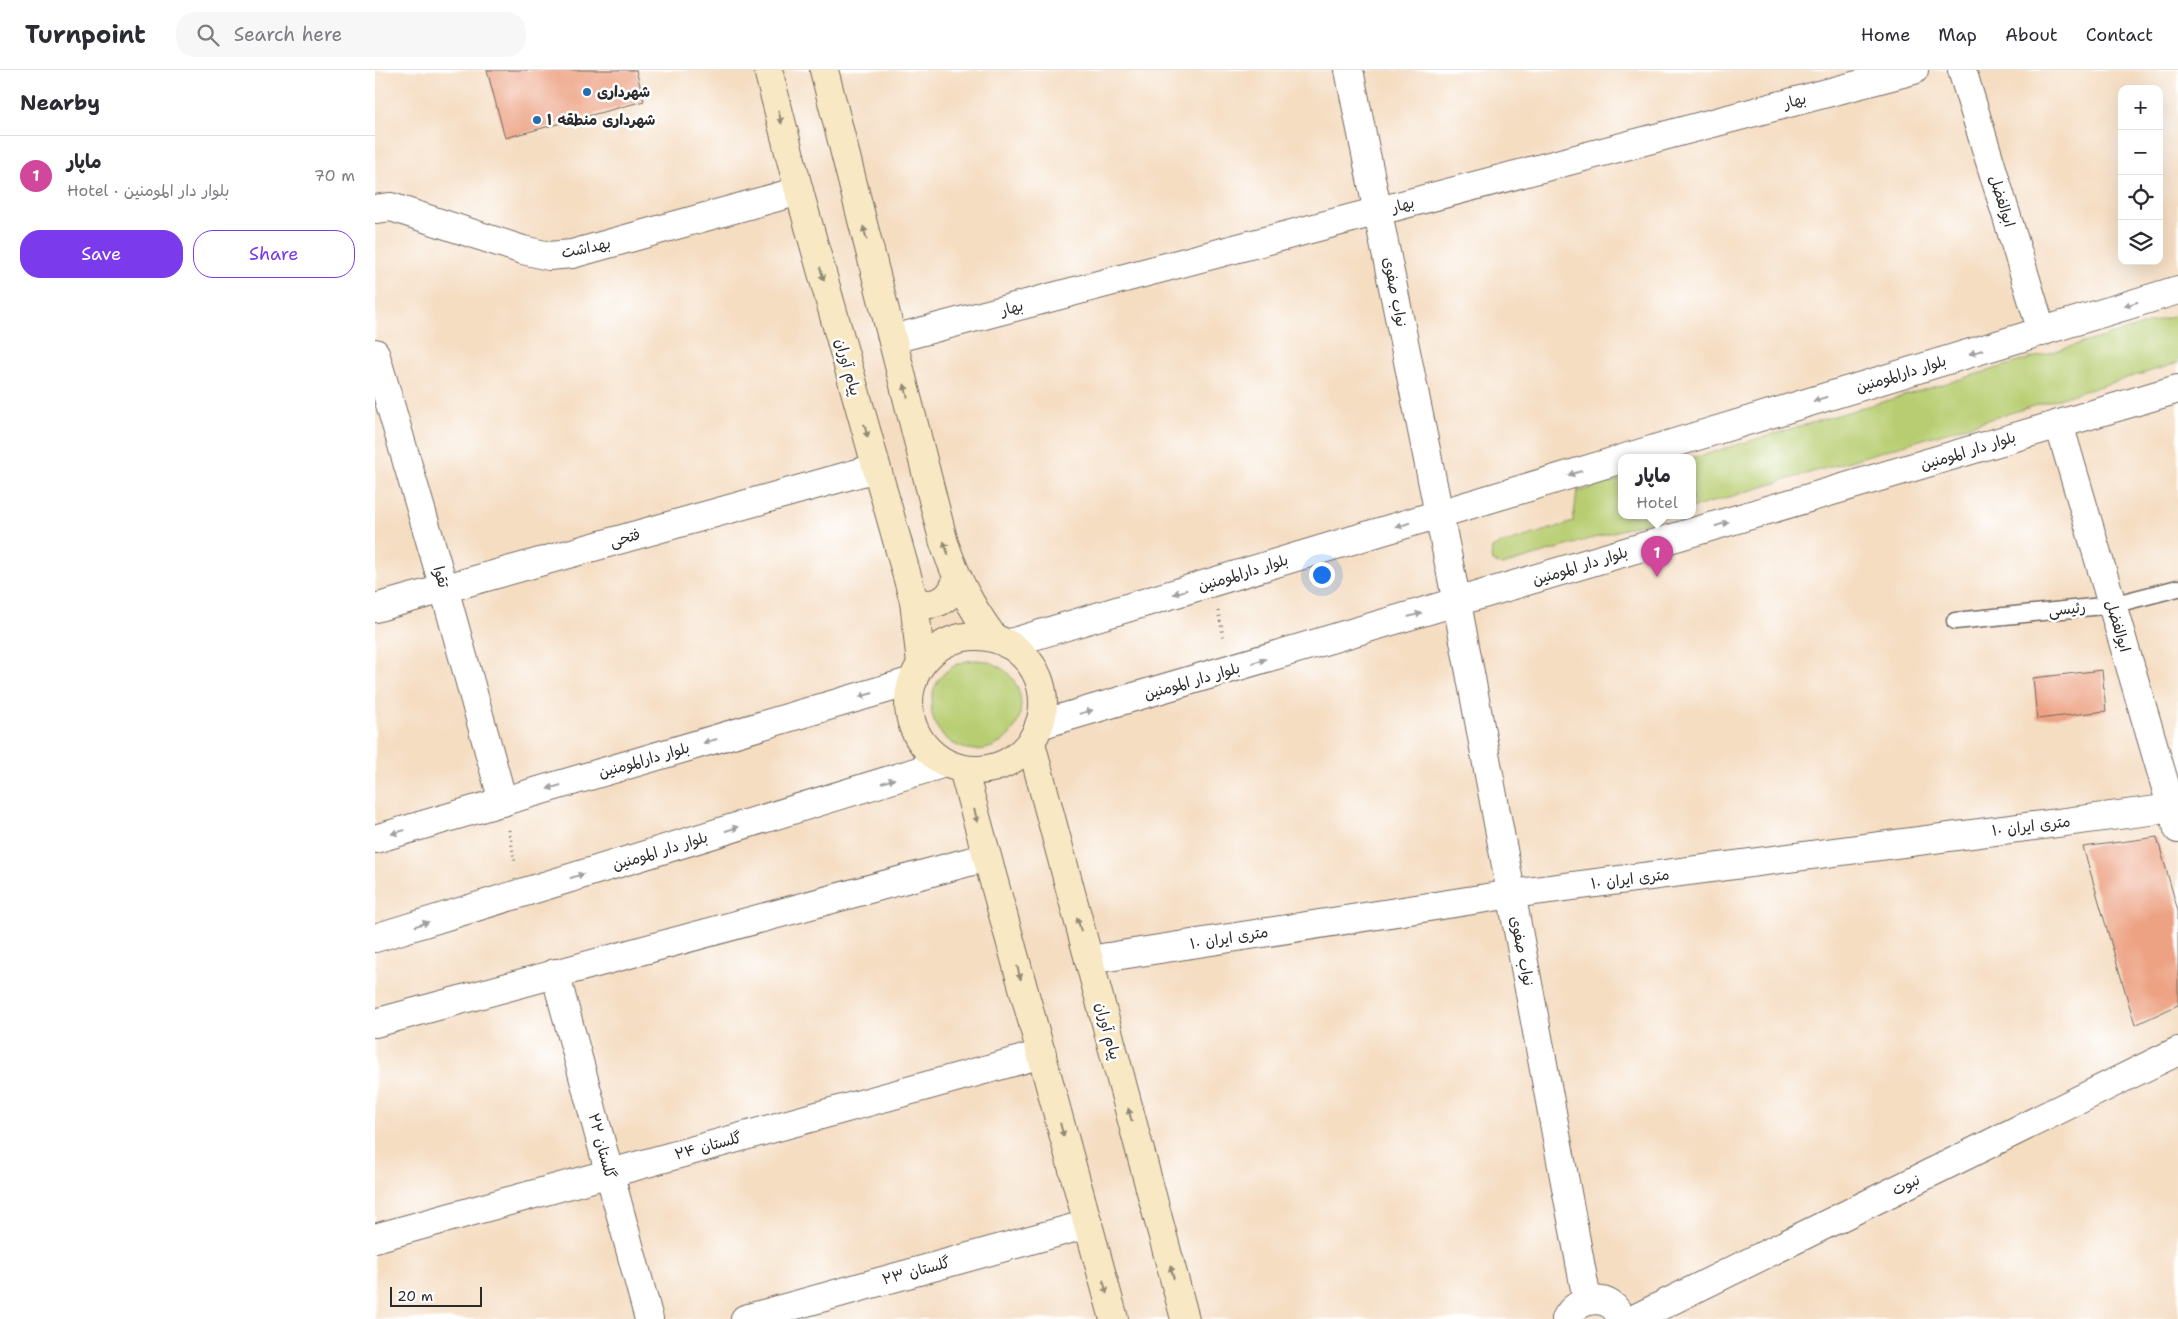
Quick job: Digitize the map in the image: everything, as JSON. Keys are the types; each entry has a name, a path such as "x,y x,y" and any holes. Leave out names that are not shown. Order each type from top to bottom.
{"main road":[{"name":"پیام آوران","path":"768,70 799,191 914,601 917,673"},
{"path":"824,70 944,543 957,579 970,606 1000,640 1023,655 1035,670 1041,688 1043,706 1035,734 1017,756 1001,766 982,770 954,766 923,744 917,737 911,720 909,700 917,673 935,650 951,641 970,636 1000,640"},
{"path":"914,601 931,605 940,603 949,597 957,579"},
{"name":"پیام آوران","path":"1035,734 1089,960 1185,1319"},
{"path":"954,766 987,857 1114,1319"}],"street":[{"name":"نواب صفوی","path":"1349,70 1440,514 1587,1300"},
{"name":"بهار","path":"893,339 1914,70"},
{"name":"ابوالفضل","path":"1962,70 2042,332"},
{"name":"بهداشت","path":"375,209 391,207 523,250 549,256 572,254 799,191"},
{"name":"بلوار دارالمومنین","path":"1639,454 2178,290"},
{"name":"تقوا","path":"375,353 444,588 503,802"},
{"name":"بلوار دار المومنین","path":"1035,734 1230,670 2178,389"},
{"name":"ابوالفضل","path":"2059,424 2176,814"},
{"name":"بلوار دارالمومنین","path":"1000,640 1212,582 1618,461"},
{"name":"فتحی","path":"375,608 876,468"},
{"name":"بلوار دارالمومنین","path":"375,839 503,802 917,673"},
{"name":"بلوار دار المومنین","path":"375,938 521,893 954,766"},
{"name":"۱۰ متری ایران","path":"1089,960 1512,894 2176,814"},
{"path":"375,1023 987,857"},
{"name":"گلستان ۲۲","path":"555,973 649,1319"},
{"name":"نبوت","path":"1634,1319 2178,1051"},
{"name":"گلستان ۲۴","path":"375,1238 1041,1054"},
{"name":"گلستان ۲۳","path":"745,1319 1088,1224"},
{"path":"1566,1319 1571,1310 1587,1300 1597,1299 1606,1302 1614,1308 1621,1319"}],"lane":[{"name":"رئیسی","path":"1955,621 2112,605 2178,588"}],"path":[{"path":"1212,582 1230,670"},
{"path":"503,802 521,893"}],"green space":[{"path":"2178,315 2178,363 1696,507 1696,457"},
{"path":"1618,480 1618,519 1657,519 1503,565 1497,564 1491,559 1492,548 1498,545 1573,522 1577,492"},
{"path":"976,660 993,663 1008,673 1018,688 1021,705 1018,722 1008,737 993,747 976,750 959,747 944,737 934,722 931,705 934,688 944,673 959,663"}],"building":[{"name":"شهرداری منطقه ۱","path":"487,70 636,70 644,101 505,138"},
{"path":"2102,670 2106,711 2037,719 2033,678"},
{"path":"2157,837 2178,911 2178,1005 2135,1025 2083,847"}],"place":[{"name":"شهرداری","path":"587,92"},
{"name":"شهرداری منطقه ۱","path":"537,120"},
{"name":"ماپار","path":"1657,577"}]}
